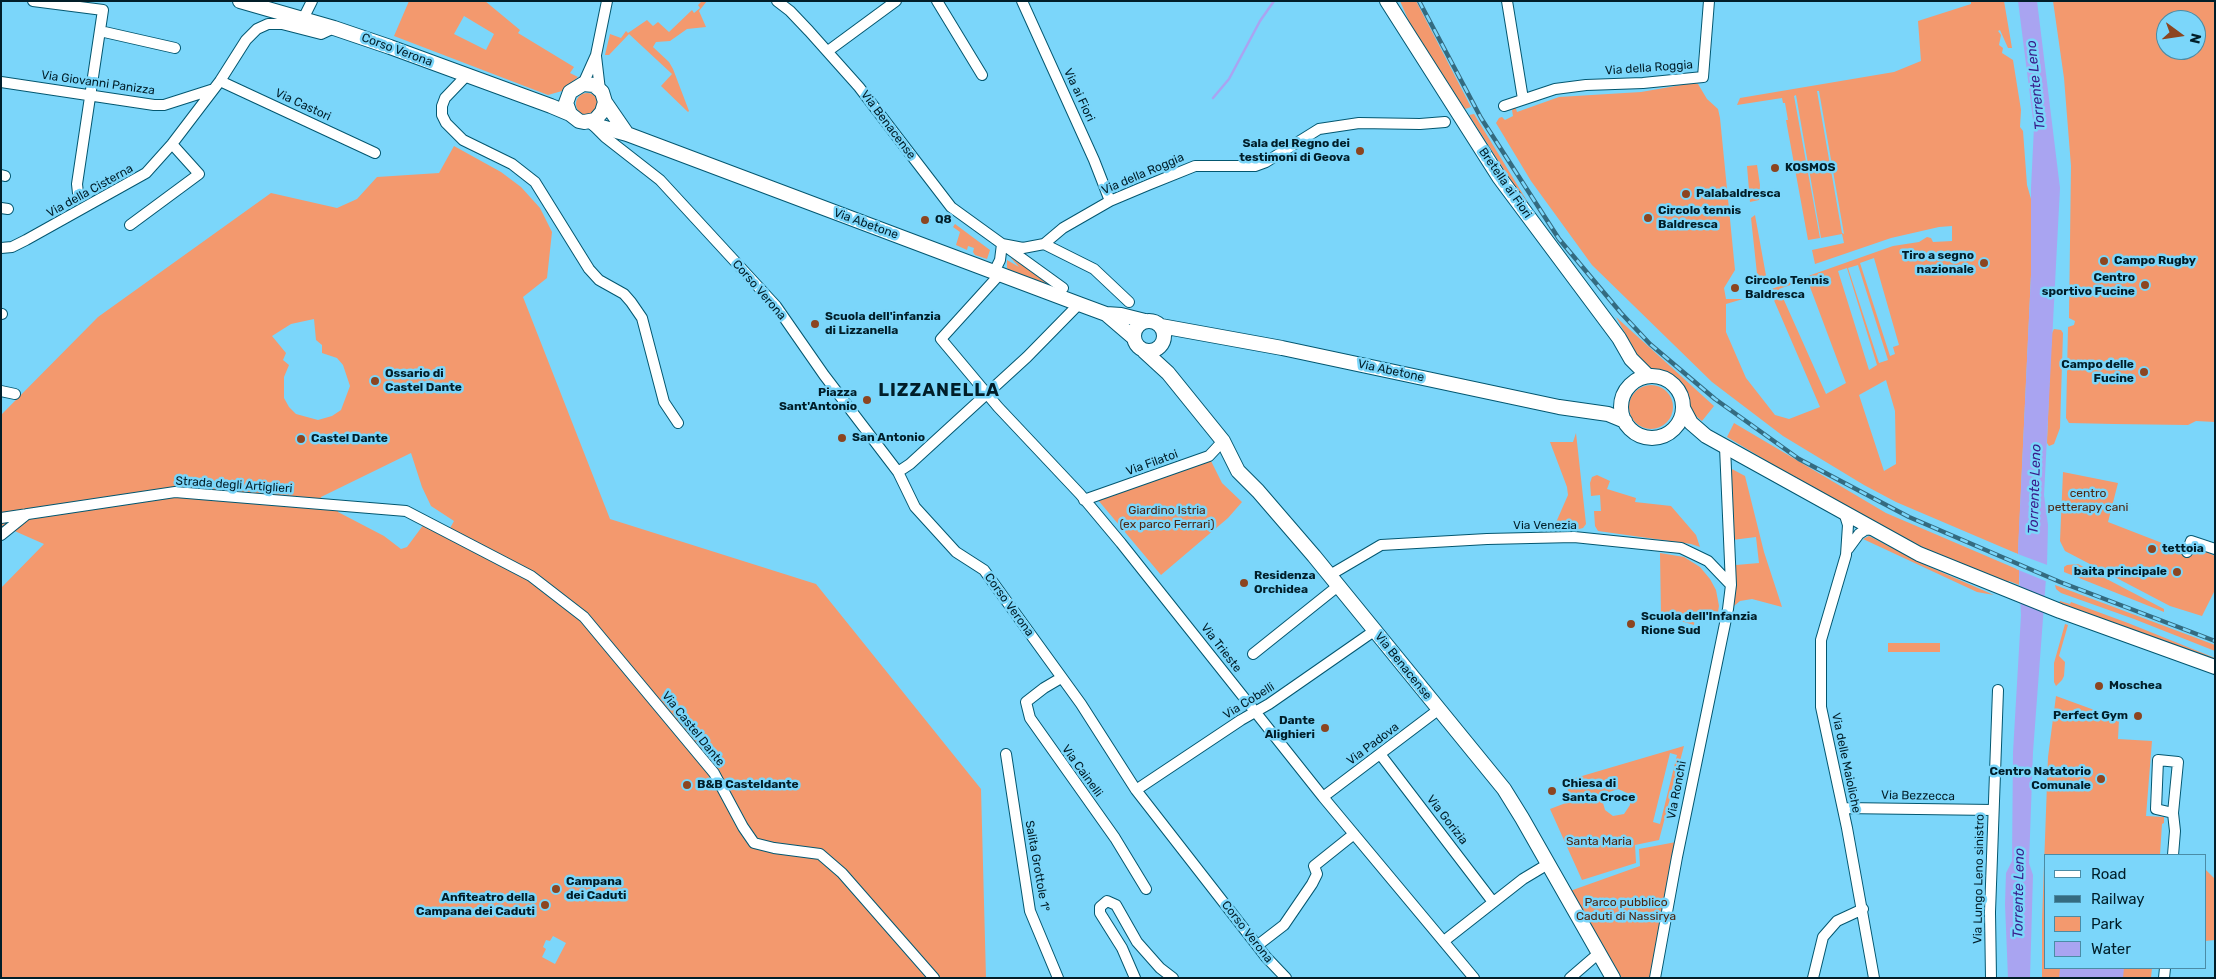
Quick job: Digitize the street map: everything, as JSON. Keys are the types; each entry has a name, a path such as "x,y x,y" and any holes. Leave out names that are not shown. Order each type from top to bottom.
{"main road":[{"name":"Corso Verona","path":"240,1 334,28 570,114"},
{"name":"Bretella ai Fiori","path":"1387,1 1498,177 1619,338 1631,359 1648,376"},
{"path":"551,106 567,97 573,88 583,84 594,85 627,134"},
{"path":"567,97 567,109 570,114 579,121 590,121 599,116 602,96"},
{"name":"Via Abetone","path":"590,121 598,126 627,134 1106,314"},
{"path":"1106,314 1153,321 1161,326 1164,335 1162,345"},
{"path":"1106,314 1134,338 1138,346 1144,351 1153,351 1178,337 1195,332"},
{"path":"1134,338 1135,329 1145,321"},
{"name":"Via Abetone","path":"1161,326 1559,407 1586,410"},
{"name":"Via Benacense","path":"1162,345 1168,373"},
{"name":"Via Benacense","path":"1144,351 1168,373 1223,441 1238,471 1258,490 1504,789 1613,978"},
{"name":"Bretella ai Fiori","path":"1630,386 1631,359"},
{"path":"1586,410 1611,404 1630,386 1648,376 1659,377 1673,384 1682,398 1683,408 1691,423 1706,436 1919,554 2060,611 2215,667"},
{"path":"1630,386 1622,408 1625,421 1633,431 1649,438 1658,437 1670,432 1683,431 1706,436"},
{"path":"1670,432 1678,424 1683,408"},
{"path":"1586,410 1608,414 1625,421"}],"street":[{"path":"33,1 103,10 89,95 77,184 78,193"},
{"path":"302,19 312,1"},
{"path":"583,84 596,55 607,1"},
{"name":"Via Benacense","path":"777,1 790,11 828,51 877,109 951,207 959,215 1064,288"},
{"path":"828,51 896,1"},
{"path":"937,1 982,75"},
{"name":"Via ai Fiori","path":"1022,1 1094,160 1110,201"},
{"path":"1508,1 1523,99"},
{"name":"Via della Roggia","path":"1504,106 1555,89 1703,77 1709,1"},
{"path":"217,85 251,34 263,26 282,24 322,34 334,28"},
{"path":"100,31 175,48"},
{"path":"596,55 602,96"},
{"path":"467,75 445,98 442,106 442,115 446,123 462,140 512,164 535,182 589,269 600,280 624,294 642,318 664,402 678,423"},
{"name":"Via Giovanni Panizza","path":"1,82 164,105 217,85"},
{"name":"Via della Cisterna","path":"7,248 146,173 172,144 217,85"},
{"name":"Via Castori","path":"217,85 375,153"},
{"name":"Corso Verona","path":"590,121 605,137 660,180 776,306 824,375 860,416 898,472 915,508 956,552 984,570 1061,678 1136,790 1266,957 1286,978"},
{"name":"Via della Roggia","path":"1044,244 1063,228 1110,201 1195,166 1255,166 1266,162 1320,129 1359,122 1420,124 1445,122"},
{"path":"130,225 198,174 172,144"},
{"path":"1,241 7,248"},
{"path":"997,273 1002,244 1023,248 1044,244 1094,269 1129,302"},
{"name":"Via Trieste","path":"997,273 941,339 1084,500 1171,604 1323,797 1474,978"},
{"path":"898,472 910,464 988,394 1046,339 1078,304"},
{"path":"1,391 15,394"},
{"name":"Via Filatoi","path":"1084,500 1209,456 1223,441"},
{"path":"1725,447 1731,585"},
{"name":"Strada degli Artiglieri","path":"3,516 175,492 406,511"},
{"name":"Via Castel Dante","path":"406,511 531,576 584,618 714,773 742,827 754,843 774,848 820,854 842,873 934,978"},
{"name":"Via delle Maioliche","path":"1844,512 1848,525 1846,555 1824,626 1821,660 1821,708 1863,909 1874,978"},
{"path":"1,535 28,513"},
{"name":"Via delle Maioliche","path":"1846,555 1859,534 1874,528"},
{"name":"Via Venezia","path":"1253,654 1334,581 1381,545 1488,539 1574,538 1681,548 1708,561 1731,585"},
{"path":"2187,552 2191,541 2215,549"},
{"name":"Via Ronchi","path":"1655,978 1708,702 1728,609 1731,585"},
{"name":"Via Cobelli","path":"1136,790 1374,631"},
{"name":"Via Cainelli","path":"1061,678 1026,702 1030,718 1115,838 1146,889"},
{"name":"Via Lungo Leno sinistro","path":"1991,978 1990,912 1998,690"},
{"name":"Via Padova","path":"1323,797 1438,710"},
{"name":"Salita Grottole 1°","path":"1006,754 1030,911 1058,978"},
{"name":"Via Gorizia","path":"1380,754 1493,902"},
{"path":"2173,813 2156,809 2158,760 2178,762 2173,813 2175,831 2173,854"},
{"name":"Via Bezzecca","path":"1843,808 1993,810"},
{"path":"1258,945 1284,925 1312,884 1317,874 1314,866 1354,834"},
{"path":"1444,941 1493,902 1548,864"},
{"path":"1135,978 1122,948 1100,913 1100,907 1107,901 1116,904 1137,942 1160,968 1173,978"},
{"path":"1813,978 1823,936 1837,921 1863,909"},
{"path":"1570,978 1599,953"}],"green space":[{"path":"409,1 485,1 520,30 518,33 574,67 570,73 578,77 562,91 548,95 394,36","holes":["464,16 494,34 486,50 454,34"]},
{"path":"702,1 707,1 699,11 706,27 687,29 670,41 656,42 653,47 669,62 673,69 688,112 661,86 672,74 629,34 609,55 605,55 610,34 621,38 626,31 628,33 647,20 653,26 658,22 669,32 692,10 694,13 700,8 698,5"},
{"path":"1400,1 1416,1 1471,107 1465,109 1411,26"},
{"path":"1971,1 2004,1 2012,48 2008,48 2000,30 1998,31 2001,35 1999,45 2003,48 2002,53 2013,60 2021,110 2020,127 2023,131 2027,185 2031,199 2031,275 2018,554 1896,502 1864,485 1783,436 1712,382 1592,265 1531,181 1496,123 1499,118 1502,117 1505,120 1513,116 1512,110 1515,106 1517,112 1559,97 1641,92 1693,83 1698,84 1707,99 1718,109 1720,118 1735,270 1724,288 1726,299 1743,299 1893,246 1919,242 1927,237 1931,238 1933,242 1952,241 1952,226 1939,227 1891,238 1815,264 1812,250 1844,243 1842,234 1821,238 1796,95 1794,96 1820,238 1808,240 1786,120 1788,120 1785,103 1783,103 1782,98 1737,105 1740,98 1894,72 1921,61 1918,21 1971,4","holes":["1817,91 1819,91 1844,234 1842,233","1874,258 1899,345 1893,347 1895,354 1890,356 1860,263","1858,265 1888,360 1879,363 1848,268","1847,268 1877,365 1869,370 1838,271","1807,279 1846,383 1826,394 1779,289","1770,291 1820,407 1789,419 1775,415 1746,378 1726,332 1726,304","1886,380 1895,411 1896,464 1884,471 1859,395"]},
{"path":"2053,1 2215,1 2215,422 2196,421 2188,425 2069,423 2066,418 2068,327 2074,325 2075,321 2069,318 2071,166 2064,78"},
{"path":"587,93 597,100 598,104 591,114 587,115 577,108 576,104 583,94"},
{"path":"1474,114 1532,209 1532,210 1469,115"},
{"path":"454,146 501,172 521,187 540,208 552,232 547,278 523,297 610,519 816,584 981,789 986,978 1,978 1,588 44,544 1,525 1,415 98,317 271,193 337,208 357,199 377,177 439,173","holes":["314,319 316,340 322,345 322,353 337,358 343,365 350,386 341,410 332,416 318,420 296,414 284,398 284,377 289,365 283,360 286,353 272,336 291,324","411,453 422,487 431,506 454,521 449,530 407,509 322,503 321,497","338,508 406,513 424,524 407,547 401,549 384,536 338,512","553,936 566,943 555,964 542,957 546,949 543,947 546,940 550,941"]},
{"path":"1757,165 1760,185 1759,200 1750,202 1747,166"},
{"path":"1755,215 1767,281 1758,283 1751,218"},
{"path":"955,224 990,250 987,259 975,255 973,252 974,248 968,246 967,250 956,245 960,232 953,227"},
{"path":"1018,257 1047,279 1051,288 1011,273 1007,268 1007,260 1019,267 1011,258"},
{"path":"1616,317 1714,406 1702,421 1691,412 1688,395 1680,383 1667,375 1650,372 1639,358"},
{"path":"2054,329 2061,330 2063,333 2060,428 2054,444 2049,446 2047,443 2050,365 2052,333"},
{"path":"1651,385 1663,389 1669,395 1673,407 1669,419 1663,425 1651,429 1639,425 1633,419 1629,407 1633,395 1639,389"},
{"path":"1734,423 1886,513 2019,570 2019,585 2009,581 2009,583 1936,554 1832,500 1727,437"},
{"path":"1576,433 1586,524 1583,528 1579,529 1554,527 1568,495 1567,487 1550,442 1573,442"},
{"name":"Giardino Istria (ex parco Ferrari)","path":"1211,461 1222,483 1242,502 1228,518 1161,575 1098,500"},
{"path":"1730,468 1745,476 1764,552 1782,607 1752,599 1740,601 1734,606 1736,565 1759,563 1756,537 1732,540"},
{"name":"centro petterapy cani","path":"2063,472 2118,483 2108,522 2193,555 2196,547 2215,556 2215,590 2202,616 2170,606 2065,551 2060,541"},
{"path":"1597,475 1610,481 1607,489 1636,498 1635,502 1671,506 1696,535 1700,547 1691,544 1598,531 1595,526 1594,511 1601,511 1600,495 1591,496 1590,483 1592,477"},
{"path":"1869,536 1925,565 1994,595 1977,592 1863,539"},
{"path":"1660,553 1684,557 1700,567 1710,579 1716,590 1719,606 1718,612 1714,611 1714,622 1695,616 1694,625 1661,615"},
{"path":"2078,564 2164,609 2164,612 2064,572 2064,567 2067,565"},
{"path":"2055,585 2215,645 2215,651 2061,593 2056,589"},
{"path":"2060,601 2070,604 2071,602 2128,623 2215,658 2215,661 2059,603"},
{"path":"2065,624 2068,625 2059,656 2065,662 2064,676 2056,686 2054,682 2054,663"},
{"path":"1888,643 1940,643 1940,652 1888,652"},
{"name":"Centro Natatorio Comunale","path":"2056,696 2119,719 2118,739 2152,741 2146,816 2164,817 2160,854 2044,854 2048,757"},
{"name":"Santa Maria","path":"1684,746 1659,840 1635,845 1636,863 1582,880 1550,809 1571,801 1565,781","holes":["1670,753 1677,755 1660,824 1653,822","1618,789 1625,792 1629,797 1630,805 1624,814 1613,816 1605,810 1603,803 1609,792"]},
{"name":"Parco pubblico Caduti di Nassirya","path":"1676,842 1651,978 1622,978 1570,891 1640,866 1639,849"},
{"name":"Centro Natatorio Comunale","path":"2044,866 2044,969 2152,969 2151,978 2042,978"},
{"path":"2206,870 2215,879 2215,940 2206,941"}],"water":[{"name":"Torrente Leno","path":"2018,1 2037,1 2060,188 2044,495 2048,525 2047,565 2033,752 2029,863 2033,875 2030,978 2008,978 2005,904 2006,873 2012,861 2013,752 2021,615 2018,550 2031,275 2031,188 2034,127"},
{"path":"2060,969 2124,969 2123,978 2059,978"}],"pier":[{"path":"2015,553 2050,566 2048,582 2016,569"}],"waterway":[{"path":"1213,98 1229,79 1260,21 1274,1"}],"railway":[{"path":"1419,1 1481,118 1559,239 1621,313 1650,344 1715,399 1799,459 1909,517 2060,582 2215,641"}],"place":[{"name":"Sala del Regno dei testimoni di Geova","path":"1360,151"},
{"name":"KOSMOS","path":"1775,168"},
{"name":"Palabaldresca","path":"1686,194"},
{"name":"Circolo tennis Baldresca","path":"1648,218"},
{"name":"Q8","path":"925,220"},
{"name":"Campo Rugby","path":"2104,261"},
{"name":"Tiro a segno nazionale","path":"1984,263"},
{"name":"Centro sportivo Fucine","path":"2145,285"},
{"name":"Circolo Tennis Baldresca","path":"1735,288"},
{"name":"Scuola dell'infanzia di Lizzanella","path":"815,324"},
{"name":"Campo delle Fucine","path":"2144,372"},
{"name":"Ossario di Castel Dante","path":"375,381"},
{"name":"Piazza Sant'Antonio","path":"867,400"},
{"name":"San Antonio","path":"842,438"},
{"name":"Castel Dante","path":"301,439"},
{"name":"tettoia","path":"2152,549"},
{"name":"baita principale","path":"2177,572"},
{"name":"Residenza Orchidea","path":"1244,583"},
{"name":"Scuola dell'Infanzia Rione Sud","path":"1631,624"},
{"name":"Moschea","path":"2099,686"},
{"name":"Perfect Gym","path":"2138,716"},
{"name":"Dante Alighieri","path":"1325,728"},
{"name":"Centro Natatorio Comunale","path":"2101,779"},
{"name":"B&B Casteldante","path":"687,785"},
{"name":"Chiesa di Santa Croce","path":"1552,791"},
{"name":"Campana dei Caduti","path":"556,889"},
{"name":"Anfiteatro della Campana dei Caduti","path":"545,905"}],"district":[{"name":"LIZZANELLA","path":"939,391"}]}
